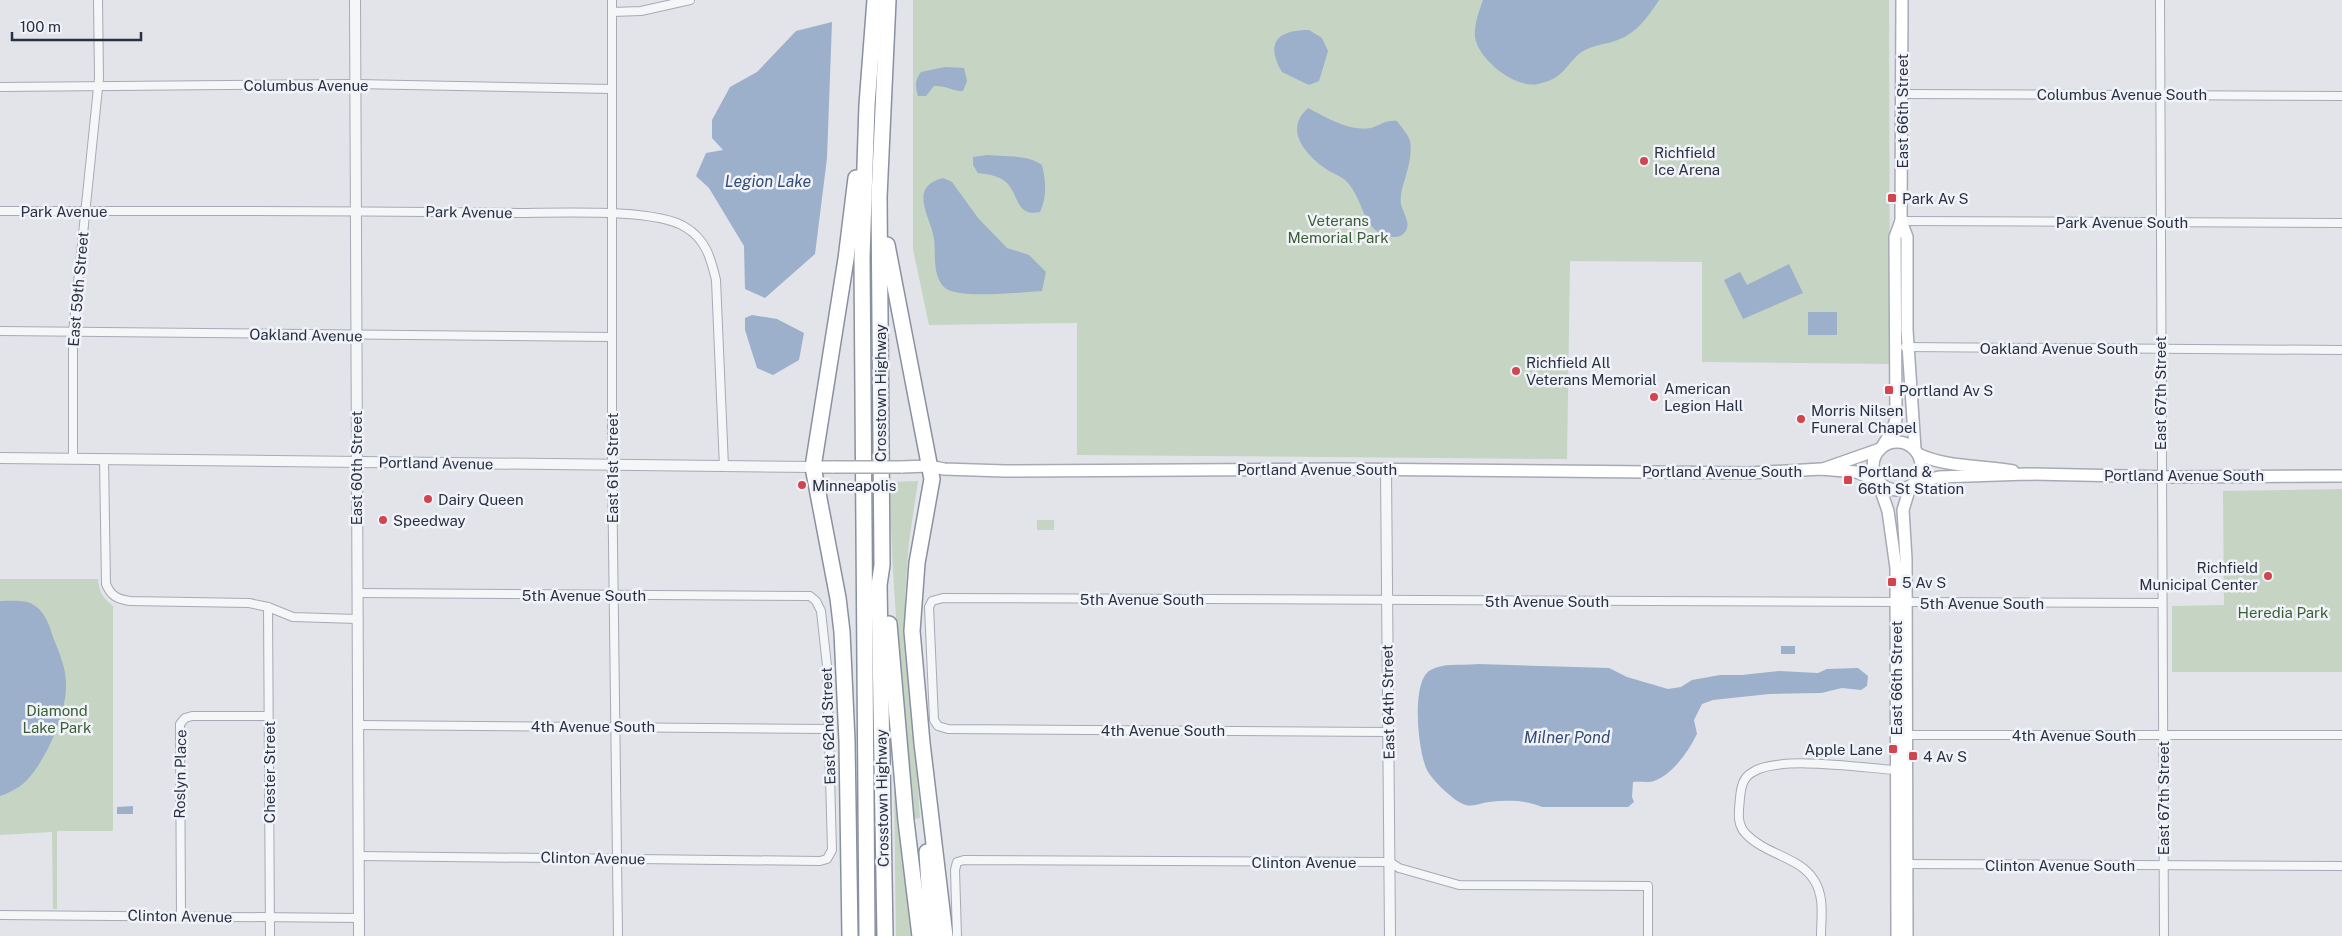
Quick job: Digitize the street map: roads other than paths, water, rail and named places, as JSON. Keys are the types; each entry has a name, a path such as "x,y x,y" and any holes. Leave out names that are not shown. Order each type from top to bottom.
{"highway":[{"name":"Crosstown Highway","path":"867,936 862,258 868,104 875,0"},
{"name":"Crosstown Highway","path":"885,936 879,604 882,565 879,197 888,0"},
{"path":"850,936 847,741 842,632 838,598 813,467 868,104"},
{"path":"879,197 932,479 917,564 912,631 922,743 945,936"},
{"path":"882,565 886,585 906,821 920,936"},
{"path":"922,743 921,761 932,936"}],"main road":[{"name":"East 66th Street","path":"1881,448 1892,431 1896,419 1895,237 1901,221 1902,0"},
{"name":"East 66th Street","path":"1901,221 1907,237 1908,347 1917,452"},
{"path":"1896,442 1903,442 1917,452 1922,469 1913,485 1897,491 1883,487 1877,481 1873,464 1881,448 1896,442"},
{"name":"Portland Avenue South","path":"1821,469 1881,448"},
{"name":"Portland Avenue South","path":"1917,452 1940,463 1993,467 2027,474"},
{"name":"Portland Avenue South","path":"813,467 929,466 944,469 1005,471 1386,469 1749,473 1821,469 1856,472 1877,481"},
{"name":"Portland Avenue South","path":"1913,485 1939,477 2027,474 2160,477 2342,476"},
{"name":"East 66th Street","path":"1877,481 1888,510 1901,603"},
{"name":"East 66th Street","path":"1897,936 1902,864 1901,603 1903,510 1913,485"},
{"name":"East 66th Street","path":"1901,734 1896,770 1907,936"}],"street":[{"name":"East 59th Street","path":"73,459 73,332 98,86 98,0"},
{"name":"East 60th Street","path":"355,0 359,936"},
{"name":"East 61st Street","path":"612,0 612,465 618,936"},
{"path":"612,12 641,10 690,0"},
{"name":"East 67th Street","path":"2160,0 2160,477 2164,936"},
{"name":"Columbus Avenue","path":"0,87 355,84 611,88"},
{"name":"Columbus Avenue South","path":"1902,94 2342,96"},
{"name":"Park Avenue","path":"0,212 355,210 612,214 648,216 685,226 710,253 716,280 724,467"},
{"name":"Park Avenue South","path":"1901,221 2342,223"},
{"name":"Oakland Avenue","path":"0,331 356,336 612,337"},
{"name":"Oakland Avenue South","path":"1896,347 2342,350"},
{"name":"Portland Avenue","path":"0,458 813,467"},
{"path":"104,459 105,574 110,594 118,599 130,601 249,603 268,607 293,617 357,619"},
{"name":"East 64th Street","path":"1386,469 1390,936"},
{"name":"5th Avenue South","path":"357,593 810,596"},
{"name":"East 62nd Street","path":"810,596 816,601 821,610 827,666 832,850 827,859"},
{"name":"5th Avenue South","path":"938,726 934,720 929,608 932,601 943,598 2162,603"},
{"name":"Chester Street","path":"268,607 270,936"},
{"name":"Roslyn Place","path":"182,916 180,724 185,718 192,716 268,716"},
{"name":"4th Avenue South","path":"358,725 828,729"},
{"name":"4th Avenue South","path":"938,726 948,729 1388,732"},
{"name":"4th Avenue South","path":"1901,734 2342,735"},
{"path":"1821,936 1821,901 1815,881 1800,865 1762,847 1744,832 1740,826 1738,818 1742,784 1753,771 1785,764 1896,770"},
{"name":"Clinton Avenue","path":"359,856 820,861 827,859"},
{"name":"Clinton Avenue","path":"957,936 957,862 974,860 1390,862 1399,868 1458,885 1648,886 1648,936"},
{"name":"Clinton Avenue South","path":"1902,864 2342,866"},
{"name":"Clinton Avenue","path":"0,915 359,918"}],"water":[{"path":"1483,0 1659,0 1644,21 1625,37 1583,51 1558,76 1547,82 1529,84 1519,82 1499,71 1490,63 1478,46 1475,28"},
{"name":"Legion Lake","path":"832,22 827,158 815,254 765,298 745,289 744,246 709,188 696,176 706,153 723,150 712,138 712,120 730,87 757,72 796,31"},
{"path":"1309,30 1322,38 1328,51 1319,81 1309,85 1282,72 1277,62 1275,46 1277,40 1289,32"},
{"path":"945,67 964,68 967,81 963,91 934,86 926,96 918,96 916,83 921,72"},
{"path":"1308,108 1338,123 1355,128 1371,128 1386,122 1397,121 1408,136 1411,147 1409,165 1401,197 1401,204 1407,220 1407,228 1402,235 1396,237 1387,236 1373,227 1348,183 1318,163 1305,149 1297,133 1297,125 1301,116"},
{"path":"987,155 1030,159 1042,165 1045,189 1044,201 1040,212 1032,213 1023,209 1012,189 1002,179 978,173 973,165 973,157"},
{"path":"943,178 952,182 978,218 1007,248 1029,255 1046,272 1042,291 975,294 951,291 944,287 936,270 934,239 924,204 926,188 932,182"},
{"path":"1789,264 1803,293 1743,319 1724,280 1740,272 1747,285"},
{"path":"1808,312 1837,312 1837,335 1808,335"},
{"path":"752,315 777,319 804,333 799,360 773,375 757,368 745,330 745,318"},
{"path":"0,601 27,602 39,609 50,627 62,660 66,684 63,709 59,722 41,761 23,784 0,796"},
{"path":"1781,646 1795,646 1795,654 1781,654"},
{"name":"Milner Pond","path":"1478,664 1609,668 1627,677 1668,689 1681,687 1692,680 1720,675 1779,671 1818,673 1827,669 1858,668 1868,676 1867,686 1861,690 1842,688 1821,693 1769,694 1713,700 1702,704 1694,720 1697,734 1684,755 1674,768 1661,778 1652,782 1633,782 1632,797 1634,802 1628,807 1542,807 1529,803 1509,801 1489,802 1470,806 1459,802 1449,794 1433,779 1427,770 1421,749 1418,703 1423,678 1429,671 1446,665"},
{"path":"133,806 133,814 117,814 117,807"}],"place":[{"name":"Richfield Ice Arena","path":"1644,161"},
{"name":"Park Av S","path":"1892,198"},
{"name":"Richfield All Veterans Memorial","path":"1516,371"},
{"name":"Portland Av S","path":"1889,390"},
{"name":"American Legion Hall","path":"1654,397"},
{"name":"Morris Nilsen Funeral Chapel","path":"1801,419"},
{"name":"Portland & 66th St Station","path":"1848,480"},
{"name":"Minneapolis","path":"802,485"},
{"name":"Dairy Queen","path":"428,499"},
{"name":"Speedway","path":"383,520"},
{"name":"Richfield Municipal Center","path":"2268,576"},
{"name":"5 Av S","path":"1892,582"},
{"name":"Apple Lane","path":"1893,749"},
{"name":"4 Av S","path":"1913,756"}],"park label":[{"name":"Veterans Memorial Park","path":"1338,228"},
{"name":"Heredia Park","path":"2283,612"},
{"name":"Diamond Lake Park","path":"57,718"}]}
